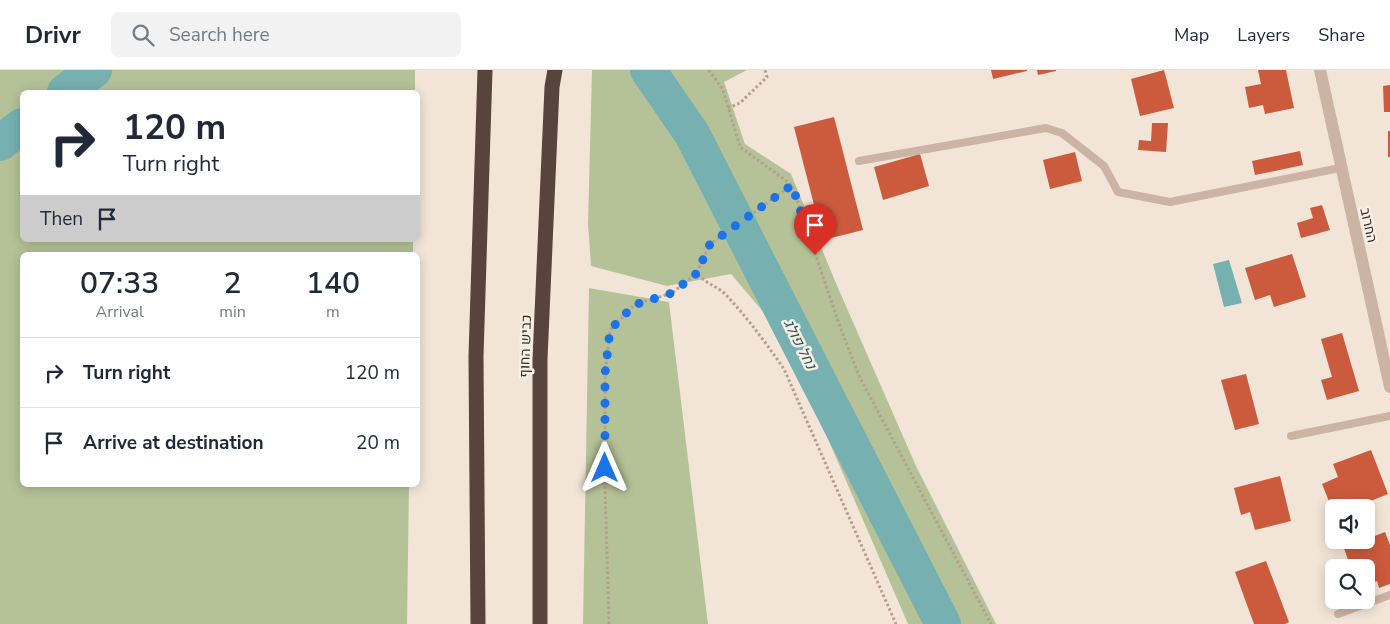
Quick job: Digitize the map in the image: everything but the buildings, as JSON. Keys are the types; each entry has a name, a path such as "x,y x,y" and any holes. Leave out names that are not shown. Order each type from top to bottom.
{"highway":[{"path":"478,624 476,356 485,70"},
{"name":"כביש החוף","path":"540,624 540,359 552,87 555,70"}],"street":[{"name":"החרוב","path":"1320,70 1340,168 1390,387"}],"lane":[{"path":"859,161 1046,128 1062,133 1104,166 1118,192 1170,202 1340,168"},
{"path":"1291,436 1390,416"},
{"path":"1338,614 1390,595"}],"path":[{"path":"709,70 722,90 740,147 792,185 839,324 859,376 991,624"},
{"path":"728,108 740,103 749,95 766,77 765,70"},
{"path":"609,624 605,487 605,374 610,330 634,305 672,293 697,273 710,244 792,185"},
{"path":"697,273 724,293 759,334 784,369 896,624"}],"green space":[{"path":"0,70 415,70 415,90 20,90 20,242 413,242 413,252 20,252 20,487 409,487 407,624 0,624"},
{"path":"592,70 747,70 724,82 745,144 791,174 835,281 916,466 996,624 908,624 783,335 731,274 667,286 591,266 588,224"},
{"path":"589,288 669,302 708,624 583,624"}],"water":[{"path":"1229,260 1242,303 1224,307 1213,264"}],"waterway":[{"name":"נחל פולג","path":"68,90 94,70"},
{"name":"נחל פולג","path":"648,70 692,134 943,624"},
{"name":"נחל פולג","path":"0,143 20,128"}],"route":[{"path":"605,468 605,374 610,330 634,305 672,293 697,273 710,244 792,185 815,255"}]}
